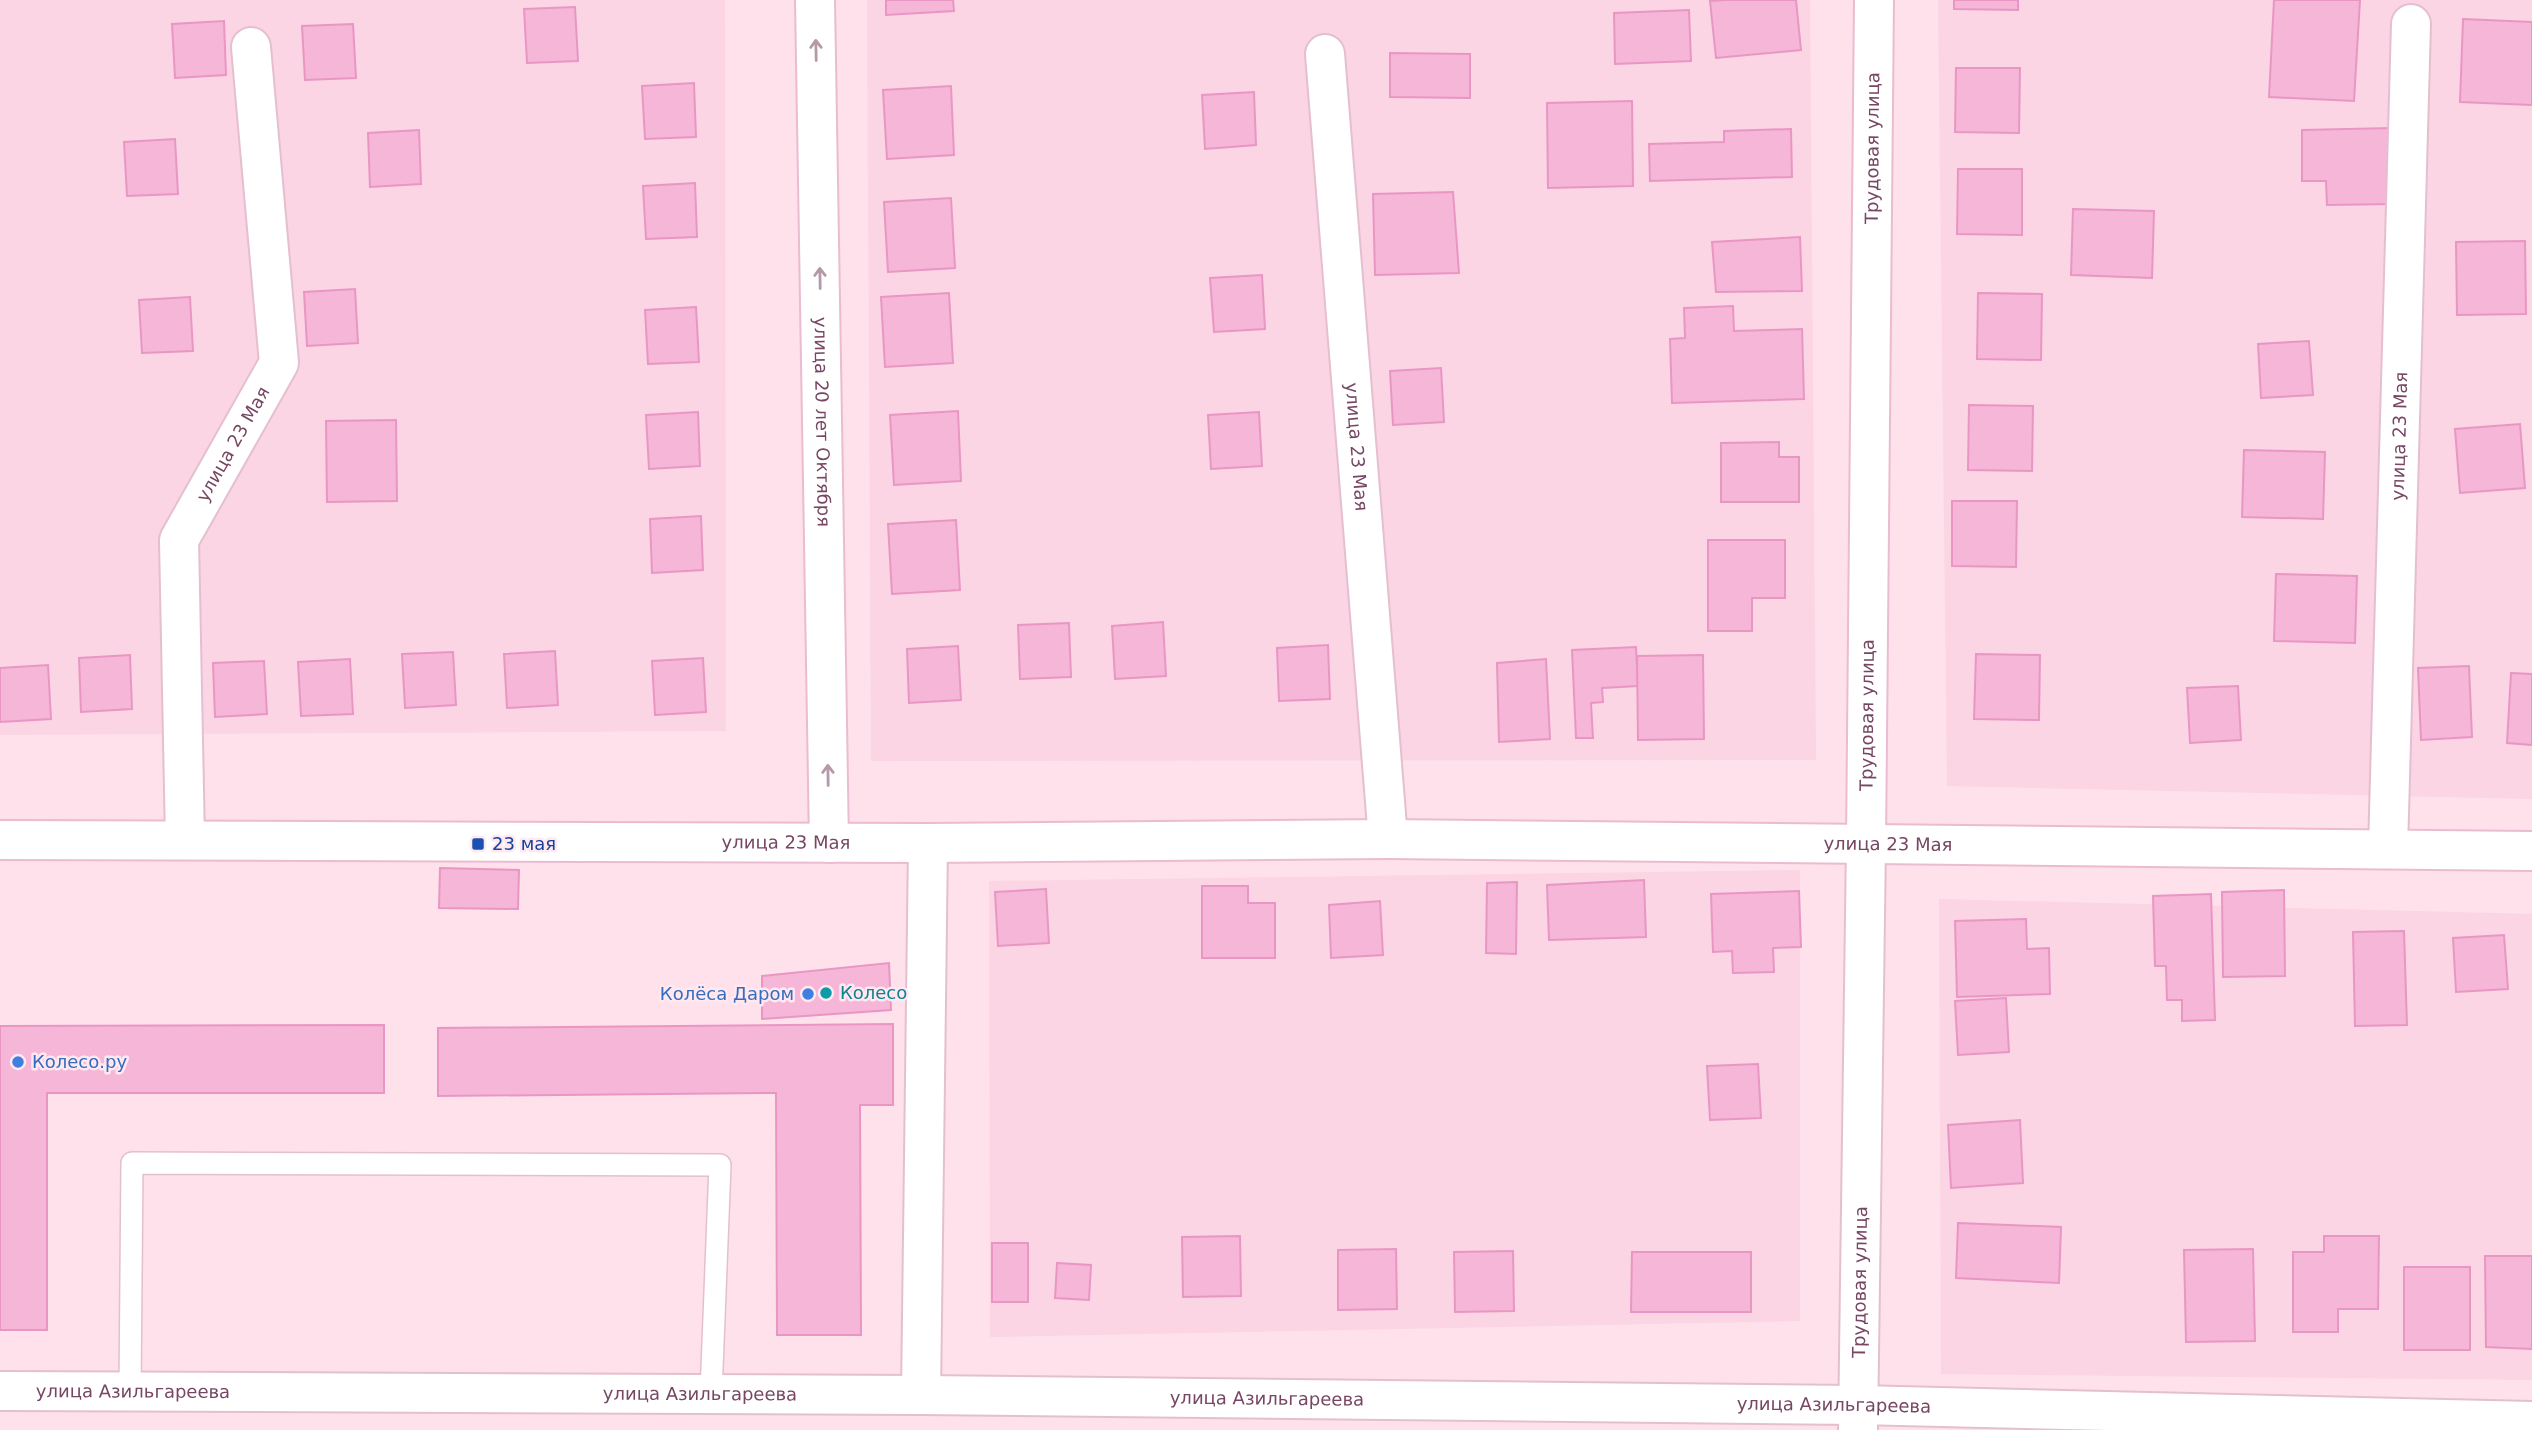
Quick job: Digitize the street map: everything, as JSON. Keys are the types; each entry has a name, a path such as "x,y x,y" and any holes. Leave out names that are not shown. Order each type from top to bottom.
{"street":[{"name":"улица 20 лет Октября","path":"815,0 829,843"},
{"name":"Трудовая улица","path":"1858,1418 1874,0"},
{"name":"улица 23 Мая","path":"2388,849 2412,24"},
{"name":"улица 23 Мая","path":"185,840 179,540 279,363 251,47"},
{"name":"улица 23 Мая","path":"1325,54 1388,838"},
{"name":"улица 23 Мая","path":"0,840 928,843 1388,838 2532,851"},
{"path":"922,1395 928,843"},
{"name":"улица Азильгареева","path":"0,1391 922,1395 1858,1418 2532,1422"}],"lane":[{"path":"130,1391 132,1163 720,1165 711,1394"}],"shaded area":[{"path":"0,0 725,0 726,731 0,735"},
{"path":"867,0 1810,0 1816,760 871,761"},
{"path":"1938,0 2532,0 2532,799 1947,786"},
{"path":"1800,870 1800,1321 990,1337 989,881"},
{"path":"1939,899 2532,914 2532,1380 1941,1374"}],"building":[{"path":"886,0 953,0 954,11 886,15"},
{"path":"1796,0 1801,50 1716,58 1710,1"},
{"path":"1954,0 2018,0 2018,10 1954,9"},
{"path":"2274,0 2360,0 2354,101 2269,97"},
{"path":"575,7 578,61 527,63 524,9"},
{"path":"1689,10 1691,61 1615,64 1614,13"},
{"path":"2463,19 2532,22 2532,105 2460,102"},
{"path":"224,21 226,75 175,78 172,24"},
{"path":"353,24 356,78 305,80 302,26"},
{"path":"1390,53 1470,54 1470,98 1390,97"},
{"path":"1956,68 2020,68 2019,133 1955,132"},
{"path":"694,83 696,137 645,139 642,86"},
{"path":"951,86 954,155 887,159 883,90"},
{"path":"1254,92 1256,145 1205,149 1202,95"},
{"path":"1632,101 1633,186 1548,188 1547,103"},
{"path":"2392,128 2394,204 2327,205 2326,181 2302,181 2302,130"},
{"path":"1791,129 1792,177 1650,181 1649,144 1724,142 1724,131"},
{"path":"419,130 421,184 370,187 368,133"},
{"path":"175,139 178,194 127,196 124,142"},
{"path":"1958,169 2022,169 2022,235 1957,234"},
{"path":"695,183 697,237 646,239 643,186"},
{"path":"1453,192 1459,273 1375,275 1373,194"},
{"path":"951,198 955,268 888,272 884,202"},
{"path":"2073,209 2154,211 2152,278 2071,275"},
{"path":"1800,237 1802,291 1716,292 1712,242"},
{"path":"2525,241 2526,314 2457,315 2456,242"},
{"path":"1262,275 1265,329 1214,332 1210,278"},
{"path":"355,289 358,343 307,346 304,292"},
{"path":"949,293 953,363 885,367 881,297"},
{"path":"1978,293 2042,294 2041,360 1977,359"},
{"path":"190,297 193,351 142,353 139,300"},
{"path":"1733,306 1734,331 1802,329 1804,399 1672,403 1670,339 1685,338 1684,308"},
{"path":"696,307 699,362 648,364 645,310"},
{"path":"2309,341 2313,395 2261,398 2258,344"},
{"path":"1441,368 1444,422 1393,425 1390,371"},
{"path":"1969,405 2033,406 2032,471 1968,470"},
{"path":"958,411 961,481 894,485 890,415"},
{"path":"698,412 700,466 649,469 646,415"},
{"path":"1259,412 1262,466 1211,469 1208,415"},
{"path":"396,420 397,501 327,502 326,421"},
{"path":"2520,424 2525,488 2460,493 2455,429"},
{"path":"1779,442 1779,457 1799,457 1799,502 1721,502 1721,443"},
{"path":"2244,450 2325,452 2323,519 2242,517"},
{"path":"1952,501 2017,501 2016,567 1952,566"},
{"path":"701,516 703,570 652,573 650,519"},
{"path":"956,520 960,590 892,594 888,524"},
{"path":"1708,540 1785,540 1785,598 1752,598 1752,631 1708,631"},
{"path":"2276,574 2357,576 2355,643 2274,641"},
{"path":"1163,622 1166,676 1115,679 1112,626"},
{"path":"1069,623 1071,677 1020,679 1018,625"},
{"path":"1328,645 1330,699 1279,701 1277,648"},
{"path":"958,646 961,700 909,703 907,649"},
{"path":"1636,647 1638,686 1602,688 1603,702 1591,703 1593,738 1576,738 1572,650"},
{"path":"555,651 558,705 507,708 504,654"},
{"path":"453,652 456,705 405,708 402,654"},
{"path":"1976,654 2040,655 2039,720 1974,719"},
{"path":"130,655 132,709 81,712 79,658"},
{"path":"1703,655 1704,739 1638,740 1637,656"},
{"path":"703,658 706,712 655,715 652,661"},
{"path":"350,659 353,714 301,716 298,662"},
{"path":"1546,659 1550,739 1499,742 1497,663"},
{"path":"264,661 267,714 215,717 213,663"},
{"path":"48,665 51,719 0,722 0,668"},
{"path":"2469,666 2472,737 2421,740 2418,668"},
{"path":"2511,673 2532,674 2532,745 2507,743"},
{"path":"2238,686 2241,740 2190,743 2187,688"},
{"path":"440,868 519,870 518,909 439,908"},
{"path":"1644,880 1646,937 1549,940 1547,885"},
{"path":"1517,882 1516,954 1486,953 1487,883"},
{"path":"1202,886 1248,886 1248,903 1275,903 1275,958 1202,958"},
{"path":"1046,889 1049,943 998,946 995,892"},
{"path":"2284,890 2285,976 2223,977 2222,892"},
{"path":"1799,891 1801,947 1773,948 1774,972 1733,973 1732,951 1713,952 1711,894"},
{"path":"2211,894 2215,1020 2182,1021 2182,1000 2167,1000 2166,966 2155,966 2153,896"},
{"path":"1380,901 1383,955 1331,958 1329,905"},
{"path":"2026,919 2027,949 2049,948 2050,994 1957,997 1955,921"},
{"path":"2404,931 2407,1025 2355,1026 2353,932"},
{"path":"2504,935 2508,989 2456,992 2453,938"},
{"name":"Колесо","path":"889,963 891,1010 762,1019 762,976"},
{"path":"2006,998 2009,1052 1958,1055 1955,1001"},
{"path":"893,1024 893,1105 860,1105 861,1335 777,1335 776,1093 438,1096 438,1028"},
{"path":"384,1025 384,1093 47,1093 47,1330 0,1330 0,1026"},
{"path":"1758,1064 1761,1118 1710,1120 1707,1066"},
{"path":"2020,1120 2023,1183 1951,1188 1948,1125"},
{"path":"1958,1223 2061,1227 2059,1283 1956,1278"},
{"path":"1240,1236 1241,1296 1183,1297 1182,1237"},
{"path":"2324,1236 2379,1236 2378,1309 2338,1309 2338,1332 2293,1332 2293,1252 2324,1252"},
{"path":"992,1243 1028,1243 1028,1302 992,1302"},
{"path":"1396,1249 1397,1309 1338,1310 1338,1250"},
{"path":"2253,1249 2255,1341 2186,1342 2184,1250"},
{"path":"1513,1251 1514,1311 1455,1312 1454,1252"},
{"path":"1632,1252 1751,1252 1751,1312 1631,1312"},
{"path":"2485,1256 2532,1256 2532,1349 2486,1347"},
{"path":"1057,1263 1091,1265 1089,1300 1055,1298"},
{"path":"2404,1267 2470,1267 2470,1350 2404,1350"}],"place":[{"name":"23 мая","path":"478,844"},
{"name":"Колесо","path":"826,993"},
{"name":"Колёса Даром","path":"808,994"},
{"name":"Колесо.ру","path":"18,1062"}]}
